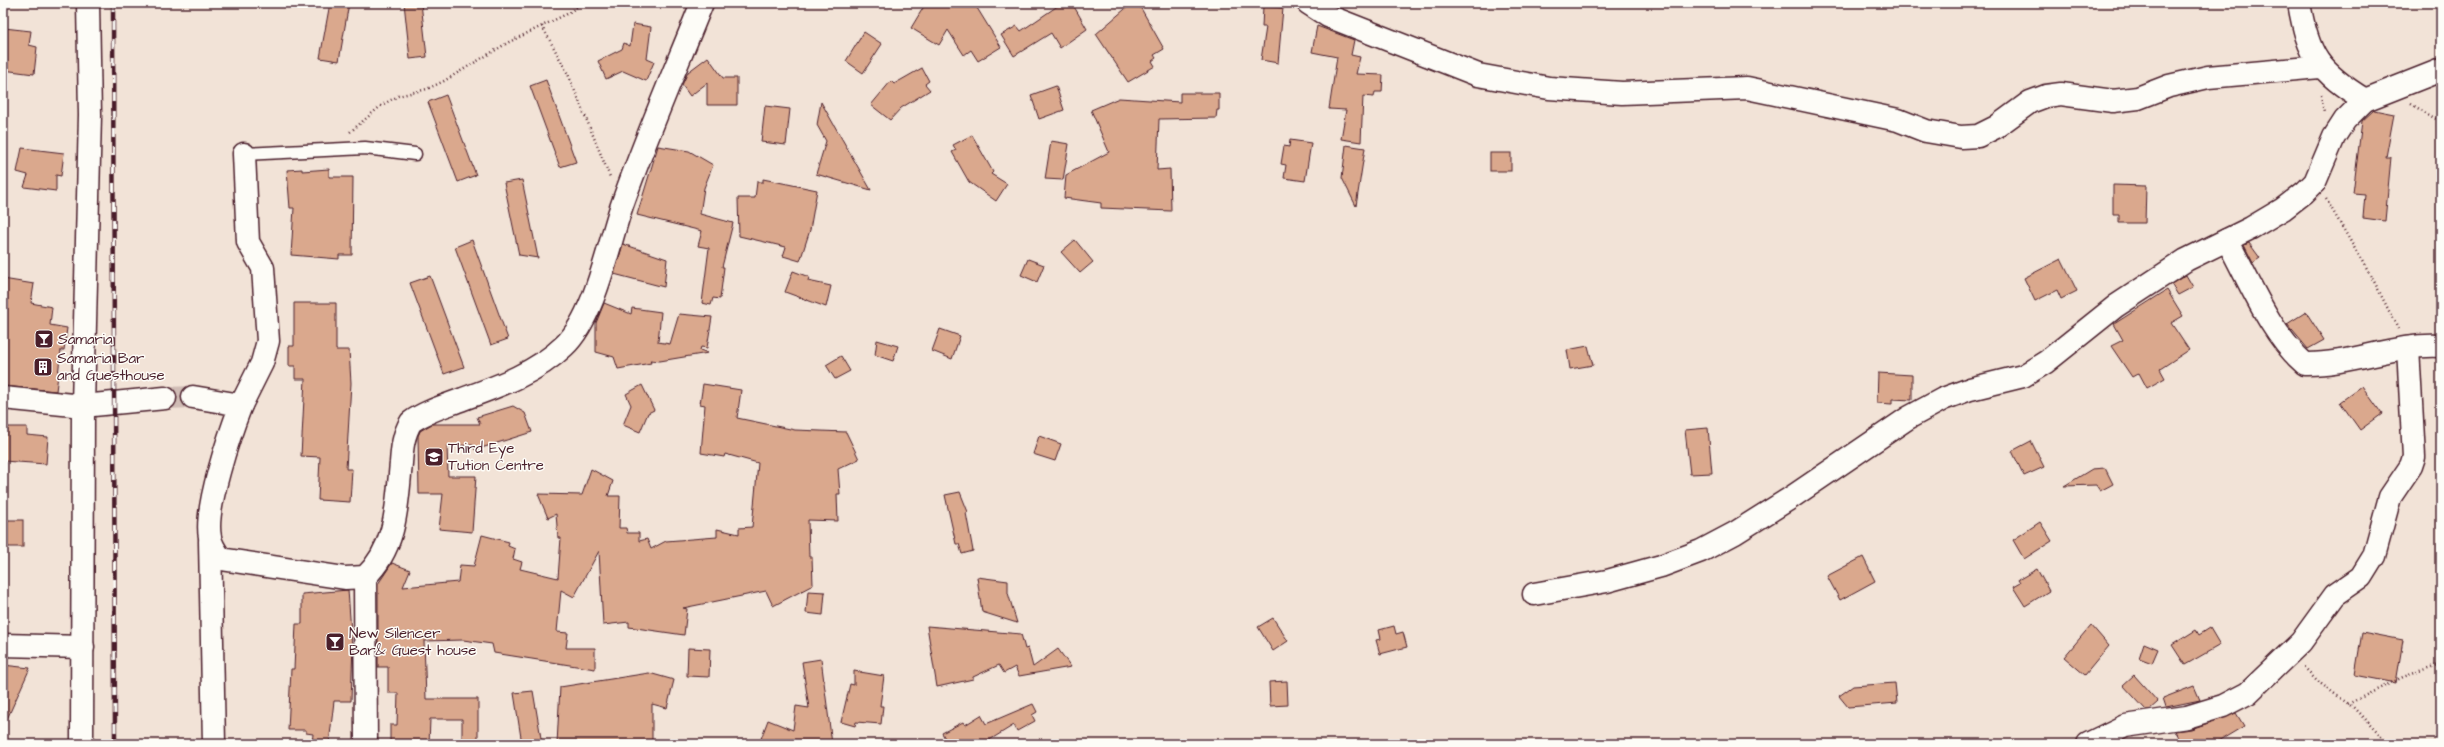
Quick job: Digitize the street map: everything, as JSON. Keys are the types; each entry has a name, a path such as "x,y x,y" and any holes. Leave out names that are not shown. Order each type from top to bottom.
{"street":[{"path":"82,744 83,406 90,115 88,3"},
{"path":"210,537 220,559 345,578 365,576 380,560 390,538 396,513 403,442 410,422 430,411 499,386 536,368 565,346 583,319 604,265 622,205 702,3"},
{"path":"1308,3 1328,16 1478,75 1549,88 1622,93 1747,88 1898,120 1926,131 1961,137 1978,136 1990,130 2030,102 2046,96 2061,94 2112,101 2138,98 2169,86 2208,77 2317,67"},
{"path":"2299,3 2303,28 2317,67 2339,84 2374,97"},
{"path":"1534,594 1607,581 1661,566 1701,551 1735,533 1789,499 1908,418 1943,399 1970,389 2023,376 2046,362 2116,306 2186,260 2227,240 2283,209 2315,182 2334,137 2346,120 2374,97 2441,70"},
{"path":"214,744 210,512 230,433 241,405 262,363 268,341 263,268 248,242 244,154"},
{"path":"2227,240 2278,333 2290,351 2305,364 2341,362 2425,345 2441,346"},
{"path":"2088,744 2125,726 2187,717 2223,706 2248,693 2301,642 2326,605 2335,595 2361,577 2367,568 2378,544 2390,497 2410,466 2414,449 2408,348"},
{"path":"193,397 241,405"},
{"path":"3,398 83,406 165,398"},
{"path":"365,576 366,744"},
{"path":"3,645 83,647"}],"lane":[{"path":"244,154 365,148 415,154"}],"path":[{"path":"325,150 382,105 398,96 427,89 444,81 509,42 569,13 582,3"},
{"path":"542,26 568,74 622,205"},
{"path":"2317,67 2324,117"},
{"path":"2374,97 2413,105 2441,122"},
{"path":"2315,182 2376,285 2408,348"},
{"path":"2290,652 2320,683 2348,704 2388,744"},
{"path":"2348,704 2403,678 2441,664"}],"building":[{"path":"330,3 349,3 339,61 320,58"},
{"path":"404,3 421,3 427,57 410,59"},
{"path":"926,3 974,3 1001,47 978,61 971,50 964,55 948,30 939,45 911,28"},
{"path":"1062,3 1072,3 1087,29 1060,48 1051,33 1014,56 1001,35 1017,26 1021,31"},
{"path":"1132,3 1138,3 1164,49 1154,55 1156,58 1152,61 1155,66 1128,82 1096,34"},
{"path":"1263,6 1283,8 1278,63 1261,60 1266,27 1262,27"},
{"path":"633,24 651,27 647,59 654,62 646,81 623,71 606,79 598,61 622,49 624,43 630,46"},
{"path":"1317,26 1354,40 1351,55 1360,57 1356,74 1383,75 1382,92 1375,92 1374,97 1363,96 1361,142 1341,139 1346,110 1329,109 1337,57 1312,52"},
{"path":"4,28 31,31 29,45 37,47 34,74 3,70"},
{"path":"864,32 882,44 863,73 846,61"},
{"path":"708,57 723,78 737,78 737,105 707,105 707,83 690,96 682,85 688,72"},
{"path":"922,68 929,81 925,84 930,90 901,108 890,120 871,105 891,81 894,84"},
{"path":"546,80 576,162 560,167 530,86"},
{"path":"1056,86 1064,110 1039,119 1031,95"},
{"path":"1180,93 1219,93 1219,110 1217,110 1216,118 1159,119 1157,170 1170,169 1171,211 1101,208 1101,203 1064,198 1066,175 1109,152 1091,110 1119,98 1180,102"},
{"path":"446,95 476,175 458,182 428,102"},
{"path":"821,102 871,190 816,174 826,141 817,125"},
{"path":"765,106 790,109 786,145 761,142"},
{"path":"2374,110 2394,114 2386,157 2391,157 2385,221 2363,218 2365,194 2353,193 2362,121"},
{"path":"972,135 993,172 991,174 1007,184 996,201 969,182 952,152 956,150 953,145"},
{"path":"1290,140 1311,143 1305,181 1284,178 1286,165 1281,164 1284,146 1289,147"},
{"path":"1051,141 1069,144 1063,180 1045,179"},
{"path":"1346,145 1365,148 1356,206 1342,178"},
{"path":"658,146 689,151 713,165 704,188 700,214 733,223 722,267 724,267 720,299 713,298 711,305 702,303 709,248 698,246 702,231 637,215"},
{"path":"22,148 64,153 61,176 56,175 56,191 24,187 28,175 17,172"},
{"path":"1490,153 1511,153 1511,171 1490,171"},
{"path":"302,169 302,171 329,169 329,177 353,177 352,255 339,255 339,259 291,255 294,208 290,208 287,170"},
{"path":"763,179 817,190 810,230 800,261 783,256 786,247 739,236 738,198 755,198 757,182 763,182"},
{"path":"522,180 538,258 519,255 504,183"},
{"path":"2113,185 2146,186 2145,223 2119,223 2119,215 2113,215"},
{"path":"472,240 508,339 491,345 455,247"},
{"path":"1075,240 1093,262 1080,273 1061,252"},
{"path":"2249,243 2260,258 2253,263 2244,245"},
{"path":"623,244 667,259 664,287 614,274"},
{"path":"1028,259 1044,265 1037,282 1021,275"},
{"path":"2061,259 2077,291 2061,299 2057,290 2035,301 2024,278"},
{"path":"793,271 809,277 808,281 831,286 826,307 785,292"},
{"path":"2186,275 2193,287 2178,295 2171,284"},
{"path":"430,276 464,367 444,374 410,283"},
{"path":"3,279 34,284 31,303 52,307 50,325 67,328 64,350 61,350 56,391 3,386"},
{"path":"2167,290 2183,316 2171,323 2189,350 2160,369 2165,378 2147,388 2139,373 2132,377 2111,346 2123,340 2114,324"},
{"path":"294,303 336,303 336,350 349,350 351,383 346,469 352,469 350,502 318,500 320,457 301,456 305,379 295,379 295,366 289,366 289,346 294,346"},
{"path":"604,303 631,314 632,308 661,312 658,342 670,344 679,314 712,317 707,348 701,347 700,350 708,353 660,361 650,360 651,363 618,369 614,357 596,352 596,323"},
{"path":"2306,312 2324,340 2308,349 2287,324"},
{"path":"940,329 960,336 952,359 932,351"},
{"path":"877,340 898,346 893,361 875,355"},
{"path":"1588,346 1593,365 1570,369 1567,350"},
{"path":"841,356 850,371 835,379 826,365"},
{"path":"1878,373 1912,375 1912,400 1892,399 1892,404 1877,403"},
{"path":"703,384 741,390 737,418 795,430 846,432 859,459 838,469 840,494 837,494 838,521 808,520 809,557 812,557 813,585 773,606 766,591 683,608 687,609 684,635 629,627 629,622 603,625 599,551 574,597 561,590 557,632 568,633 566,648 595,648 595,669 494,653 492,644 463,640 424,641 426,699 478,699 478,744 462,744 462,719 430,719 429,744 390,744 390,725 397,725 398,693 388,693 388,667 378,667 378,584 392,563 410,570 403,587 458,582 460,565 474,566 482,535 509,542 508,546 515,549 513,559 522,562 520,569 558,578 561,538 558,538 556,514 548,518 538,494 582,495 591,469 613,481 608,496 620,496 619,528 626,528 627,533 639,533 639,541 647,539 651,549 666,541 717,537 717,529 739,534 739,528 752,527 758,463 725,454 724,457 701,453 705,405 700,404"},
{"path":"642,385 654,410 648,413 640,432 623,425 631,405 626,394"},
{"path":"2362,386 2382,414 2360,430 2340,402"},
{"path":"513,406 525,413 532,432 475,450 473,445 447,446 448,476 476,476 472,532 439,529 443,494 419,494 418,436 420,431 432,424 480,424 477,417"},
{"path":"3,427 27,427 27,435 48,437 46,464 3,461"},
{"path":"1708,428 1712,473 1690,474 1685,430"},
{"path":"1039,436 1061,444 1055,461 1033,454"},
{"path":"2031,441 2044,467 2024,476 2012,451"},
{"path":"2105,468 2113,484 2100,491 2096,485 2064,486 2092,469"},
{"path":"960,492 968,512 966,513 973,551 962,554 959,544 956,544 945,495"},
{"path":"3,520 23,520 23,547 3,547"},
{"path":"2040,522 2052,541 2024,559 2013,540"},
{"path":"1863,557 1875,581 1840,600 1827,576"},
{"path":"2037,569 2049,591 2025,606 2013,587 2020,583 2018,580"},
{"path":"977,577 1008,581 1008,593 1017,623 982,612"},
{"path":"348,590 352,646 353,643 351,701 334,701 329,744 312,744 313,734 306,733 306,730 288,730 291,669 294,669 296,624 302,624 302,594"},
{"path":"808,591 825,592 823,615 806,613"},
{"path":"1273,618 1288,641 1273,651 1258,627"},
{"path":"2091,625 2109,646 2085,675 2064,657"},
{"path":"927,626 1021,634 1025,649 1028,648 1033,667 1058,649 1071,667 1019,676 1015,667 1004,673 999,665 973,677 973,679 937,687"},
{"path":"1394,626 1396,634 1403,632 1407,647 1380,654 1376,640 1381,639 1379,630"},
{"path":"2210,628 2220,645 2185,665 2172,645 2196,630 2199,635"},
{"path":"2362,632 2403,640 2396,683 2355,675"},
{"path":"2144,643 2158,649 2152,663 2139,658"},
{"path":"688,648 710,649 709,677 687,676"},
{"path":"821,659 832,744 759,744 768,720 793,730 796,706 809,708 802,662"},
{"path":"3,665 30,668 3,728"},
{"path":"854,671 884,676 880,706 883,706 881,724 856,722 855,726 841,722 850,684 854,685"},
{"path":"649,673 674,680 667,708 652,704 652,744 557,744 560,687"},
{"path":"2134,675 2158,702 2149,710 2146,710 2123,685"},
{"path":"1287,681 1288,705 1270,706 1269,682"},
{"path":"1895,683 1897,703 1848,707 1839,696 1853,686"},
{"path":"2194,686 2200,700 2166,707 2163,698"},
{"path":"533,691 542,744 522,744 514,693"},
{"path":"1033,704 1037,712 1032,715 1035,721 1017,731 1014,725 983,744 948,744 942,733 963,722 965,725 981,715 986,724"},
{"path":"2236,713 2244,726 2214,744 2182,744 2175,731 2191,729"}],"tunnel":[{"path":"165,398 193,397"}],"railway":[{"path":"113,3 115,744"}],"place":[{"name":"Samaria","path":"44,339"},
{"name":"Samaria Bar and Guesthouse","path":"43,367"},
{"name":"Third Eye Tution Centre","path":"434,457"},
{"name":"New Silencer Bar& Guest house","path":"335,642"}]}
